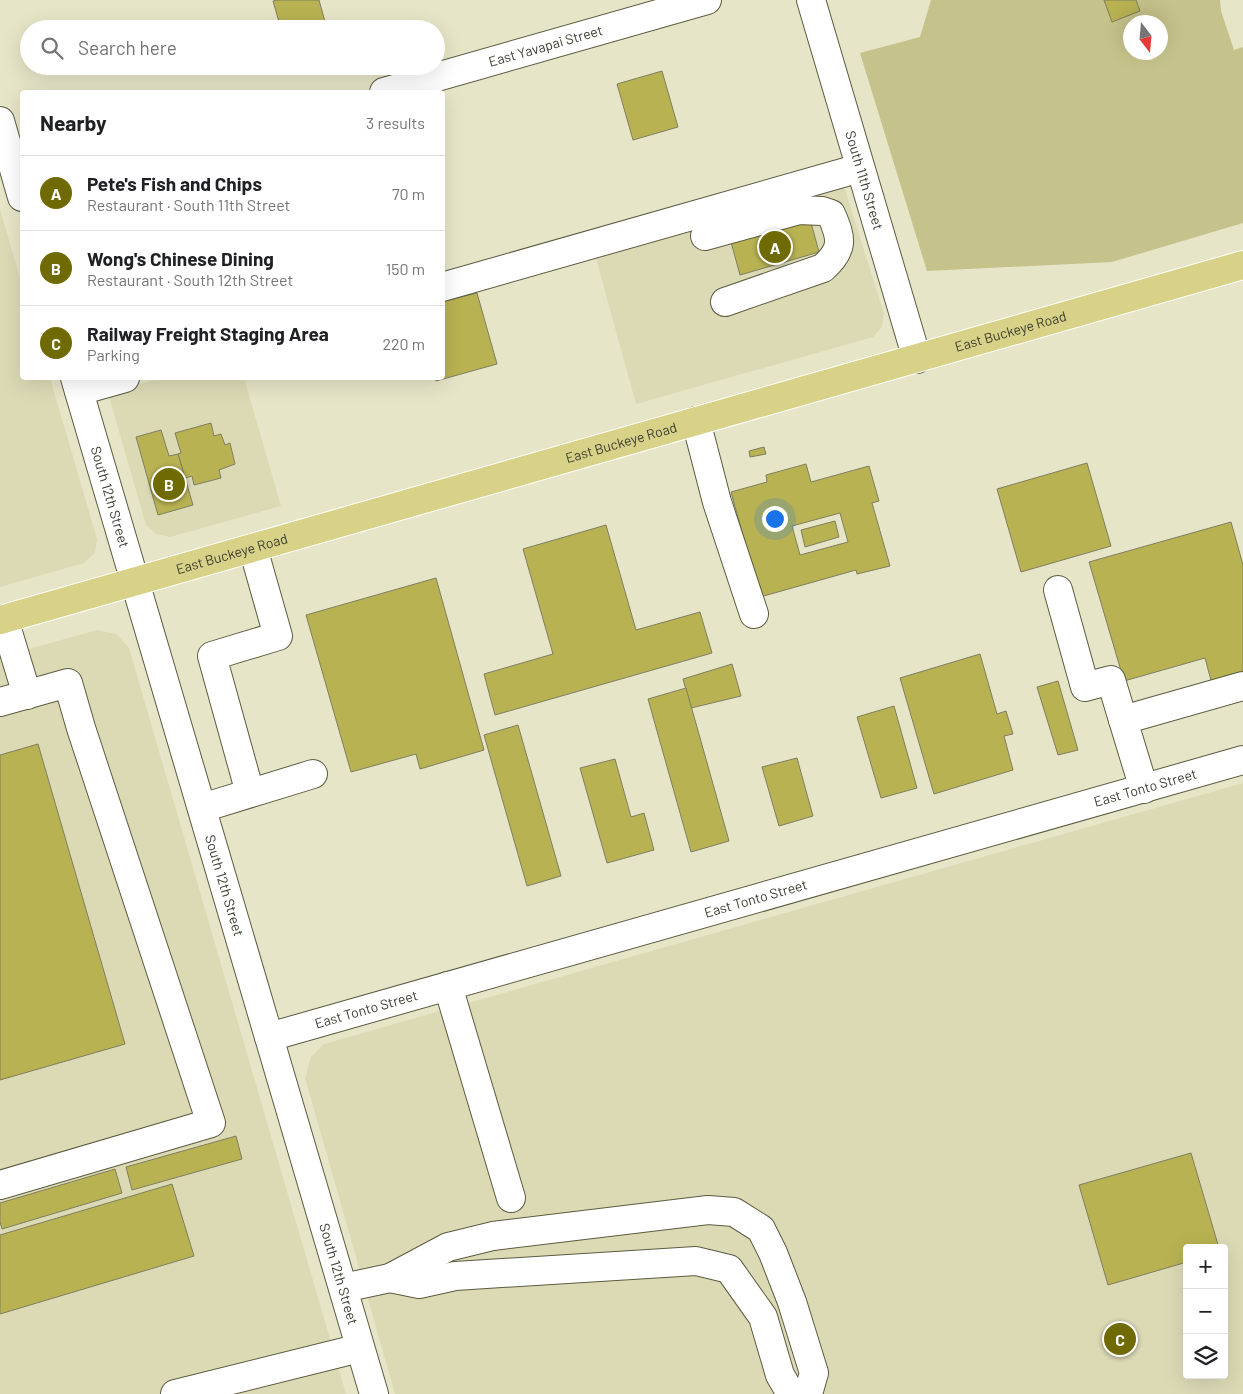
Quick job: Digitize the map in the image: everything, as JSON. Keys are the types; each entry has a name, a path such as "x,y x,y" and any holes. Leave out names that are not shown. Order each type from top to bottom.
{"main road":[{"name":"East Buckeye Road","path":"2,619 1243,265"}],"street":[{"name":"East Yavapai Street","path":"445,75 707,0"},
{"name":"South 11th Street","path":"812,0 917,359"},
{"name":"East Yavapai Street","path":"391,90 444,75"},
{"path":"0,121 20,189"},
{"path":"445,286 860,168"},
{"path":"705,236 799,210 822,211 831,214 838,230 840,246 834,258 823,268 725,302"},
{"path":"77,384 109,380"},
{"name":"South 12th Street","path":"77,384 374,1394"},
{"path":"696,421 717,502 754,614"},
{"path":"250,793 212,656 278,636 253,548"},
{"path":"1058,590 1085,687 1111,680 1144,788"},
{"path":"2,619 27,695"},
{"path":"0,702 68,683 81,728 211,1124 0,1185"},
{"path":"1124,720 1243,686"},
{"name":"East Tonto Street","path":"269,1037 1243,760"},
{"path":"202,808 312,774"},
{"path":"448,986 511,1198"},
{"path":"343,1288 390,1278 448,1247 493,1236 708,1210 734,1212 761,1229 774,1253 792,1302 814,1373 808,1394"},
{"path":"390,1278 419,1284 455,1276 696,1261 729,1269 763,1317 780,1375 791,1394"},
{"path":"175,1394 360,1348"}],"shaded area":[{"path":"931,0 1220,0 1221,11 1234,50 1243,47 1243,223 1112,262 927,271 860,53 920,37"},
{"path":"843,183 884,314 882,327 873,337 636,404 595,255"},
{"path":"0,209 20,278 20,380 51,380 97,539 95,553 84,563 0,587"},
{"path":"155,380 245,380 281,506 170,537 156,534 146,525 108,393"},
{"path":"97,630 116,634 129,648 346,1394 0,1394 0,657"},
{"path":"1243,783 1243,1394 395,1394 305,1078 311,1057 324,1044"}],"building":[{"path":"319,0 325,20 278,20 273,1"},
{"path":"1104,0 1136,0 1140,11 1130,15 1123,15 1123,18 1112,22"},
{"path":"662,71 678,127 633,140 617,84"},
{"path":"810,219 819,252 740,275 731,242"},
{"path":"477,293 497,364 445,378 445,301"},
{"path":"211,423 214,436 221,434 225,445 230,443 235,464 219,470 221,478 194,485 192,476 185,478 178,454 181,453 175,433"},
{"path":"161,430 169,456 178,454 193,505 158,515 136,437"},
{"path":"764,447 766,454 750,457 749,451"},
{"path":"1087,463 1111,546 1021,572 997,489"},
{"path":"806,464 811,482 869,466 879,501 872,503 890,566 857,574 856,570 760,597 731,492 767,482 766,475","holes":["840,513 848,542 800,555 792,526"]},
{"path":"835,521 839,537 805,547 801,530"},
{"path":"1231,522 1243,565 1243,675 1212,684 1205,658 1124,681 1089,562"},
{"path":"606,525 636,630 700,612 712,653 495,715 484,674 553,654 523,549"},
{"path":"436,578 484,750 420,769 416,754 351,772 306,615"},
{"path":"980,654 997,714 1006,711 1013,734 1004,736 1013,770 934,794 900,678"},
{"path":"732,664 741,696 691,708 683,679"},
{"path":"1058,681 1078,750 1058,755 1037,687"},
{"path":"686,688 729,841 691,852 648,699"},
{"path":"894,706 917,788 881,798 857,717"},
{"path":"518,725 561,876 527,886 484,735"},
{"path":"38,744 125,1044 0,1080 0,755"},
{"path":"797,758 813,816 779,826 762,767"},
{"path":"615,759 631,817 644,813 654,850 607,863 580,768"},
{"path":"236,1136 242,1159 132,1190 126,1167"},
{"path":"1191,1153 1218,1244 1183,1244 1183,1263 1108,1285 1079,1185"},
{"path":"115,1169 122,1193 2,1229 0,1203"},
{"path":"172,1184 194,1256 0,1314 0,1235"}],"place":[{"name":"Pete's Fish and Chips","path":"775,247"},
{"name":"Wong's Chinese Dining","path":"169,484"},
{"name":"Railway Freight Staging Area","path":"1120,1339"}]}
